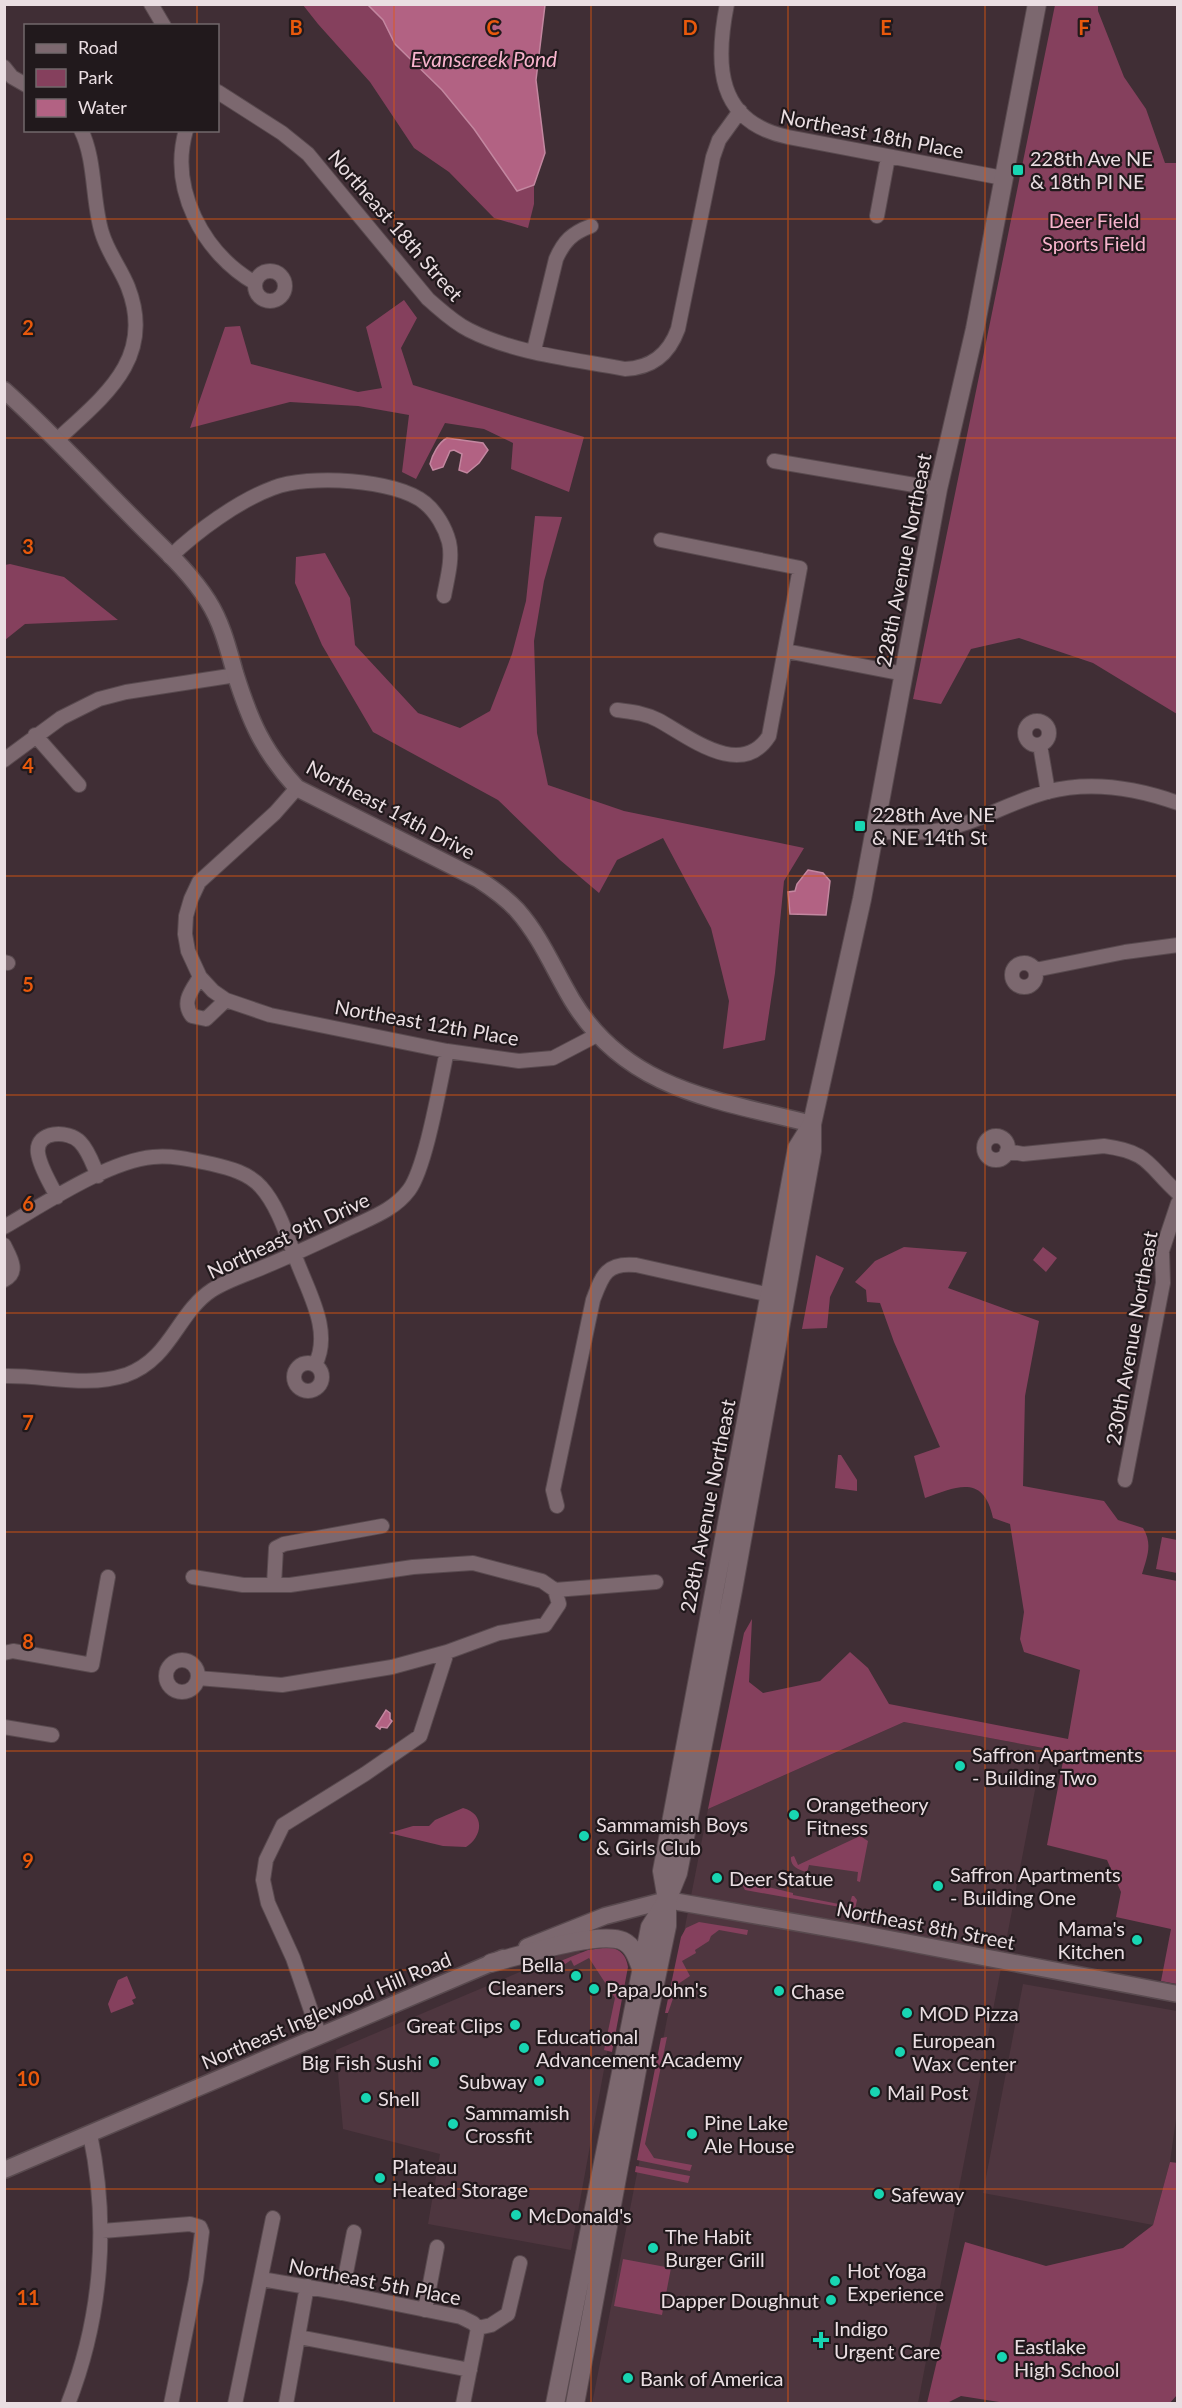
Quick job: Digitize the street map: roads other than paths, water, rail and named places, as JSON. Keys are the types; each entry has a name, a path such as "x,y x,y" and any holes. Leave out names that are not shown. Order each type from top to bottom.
{"main road":[{"name":"228th Avenue Northeast","path":"555,2403 612,2161 618,2110 616,2092 650,1927 667,1900 678,1873 734,1590 812,1151 812,1124 876,832 938,489 975,329 1037,4"},
{"name":"228th Avenue Northeast","path":"575,2403 606,2236 608,2177 667,1926 667,1900 662,1871 729,1506 797,1148 812,1124"},
{"path":"770,1295 777,1285 783,1250 796,1240"},
{"path":"729,1506 732,1519 722,1574 724,1582 734,1590"},
{"path":"491,1963 575,1942 613,1938 628,1944 637,1956 642,1971"},
{"path":"563,2362 563,2403"}],"street":[{"path":"151,4 163,24"},
{"name":"Northeast 18th Place","path":"727,4 720,38 722,77 729,95 740,111 758,128 770,134 1003,178"},
{"path":"7,77 24,84"},
{"name":"Northeast 18th Street","path":"219,93 308,154 428,299 447,316 467,329 492,340 625,369 639,369 653,363 673,344 713,157 719,140 740,111"},
{"path":"57,440 112,388 129,359 134,344 136,324 127,285 102,233 82,132"},
{"path":"186,132 181,159 186,200 199,226 220,255 239,274 255,282"},
{"path":"877,216 888,157"},
{"path":"534,351 560,249 577,231 591,226"},
{"name":"Northeast 14th Drive","path":"4,390 57,440 170,556 207,599 224,633 236,675 261,742 276,766 297,788 478,879 499,893 517,909 540,942 573,1001 597,1035"},
{"path":"774,461 938,489"},
{"path":"170,556 195,534 273,488 317,480 350,481 377,485 411,495 424,501 434,511 449,543 450,558 444,596"},
{"path":"617,710 647,715 705,748 726,753 742,755 754,752 769,736 800,568 661,540"},
{"path":"786,651 904,674"},
{"path":"4,760 61,718 99,699 126,692 236,675"},
{"path":"35,735 79,785"},
{"path":"1040,745 1048,792"},
{"path":"876,832 912,833 956,826 1048,792 1087,787 1110,786 1135,790 1178,803"},
{"path":"200,977 187,999 187,1008 192,1016 206,1019 226,1000 200,977 188,951 185,934 186,916 199,882 275,813 297,788"},
{"path":"1035,970 1114,954 1178,945"},
{"name":"Northeast 12th Place","path":"226,1000 270,1015 447,1051 519,1061 540,1060 562,1054 597,1035"},
{"path":"597,1035 625,1059 662,1082 700,1096 812,1124"},
{"name":"Northeast 9th Drive","path":"4,1376 79,1382 103,1381 129,1374 148,1363 168,1344 195,1304 211,1290 294,1255 387,1210 402,1199 411,1187 420,1166 447,1051"},
{"path":"57,1197 38,1153 39,1143 46,1136 52,1134 77,1139 98,1176"},
{"path":"1007,1151 1023,1154 1104,1146 1117,1148 1129,1151 1149,1162 1178,1193"},
{"path":"4,1227 57,1197 130,1162 164,1156 231,1169 248,1176 261,1186 275,1210 319,1322 322,1338 321,1353 315,1365"},
{"name":"230th Avenue Northeast","path":"1125,1480 1163,1283 1162,1251 1178,1203"},
{"path":"4,1245 14,1267 12,1275 4,1280"},
{"path":"557,1506 553,1490 593,1300 602,1276 613,1266 636,1265 770,1295"},
{"path":"274,1585 276,1548 284,1544 382,1526"},
{"path":"194,1577 243,1585 290,1585 412,1567 473,1563 542,1581 555,1590 656,1582"},
{"path":"4,1653 13,1651 92,1665 108,1577"},
{"path":"198,1678 282,1685 392,1667 447,1652 500,1633 545,1625 559,1604 555,1590"},
{"path":"319,2034 293,1958 268,1902 263,1880 266,1860 283,1825 365,1774 420,1736 447,1652"},
{"path":"4,1727 52,1735"},
{"name":"Northeast Inglewood Hill Road","path":"4,2170 319,2034 605,1916 667,1900"},
{"name":"Northeast 8th Street","path":"667,1900 857,1933 1178,1994"},
{"path":"68,2403 85,2350 95,2303 102,2231 97,2167 90,2134"},
{"path":"235,2403 273,2218"},
{"path":"102,2231 190,2224 200,2227 202,2232 194,2291 171,2403"},
{"path":"342,2293 354,2232"},
{"path":"424,2310 436,2247"},
{"path":"464,2403 478,2328 491,2325 508,2314 520,2263"},
{"name":"Northeast 5th Place","path":"261,2279 461,2317 478,2328"},
{"path":"286,2403 307,2286"},
{"path":"299,2337 470,2370"}],"water":[{"name":"Evanscreek Pond","path":"368,5 545,5 536,80 545,153 534,185 517,191 474,129 442,90 395,44 383,20"},
{"path":"447,438 483,443 488,450 479,463 467,473 459,470 462,454 454,450 450,451 443,467 433,470 430,464 432,457"},
{"path":"808,870 823,873 830,881 826,915 790,914 788,892 795,891 797,884"},
{"path":"386,1710 390,1713 392,1721 387,1728 381,1727 380,1729 376,1726"}],"place":[{"name":"228th Ave NE & 18th Pl NE","path":"1018,170"},
{"name":"228th Ave NE & NE 14th St","path":"860,826"},
{"name":"Saffron Apartments - Building Two","path":"960,1766"},
{"name":"Orangetheory Fitness","path":"794,1815"},
{"name":"Sammamish Boys & Girls Club","path":"584,1836"},
{"name":"Deer Statue","path":"717,1878"},
{"name":"Saffron Apartments - Building One","path":"938,1886"},
{"name":"Mama's Kitchen","path":"1137,1940"},
{"name":"Bella Cleaners","path":"576,1976"},
{"name":"Papa John's","path":"594,1989"},
{"name":"Chase","path":"779,1991"},
{"name":"MOD Pizza","path":"907,2013"},
{"name":"Great Clips","path":"515,2025"},
{"name":"Educational Advancement Academy","path":"524,2048"},
{"name":"European Wax Center","path":"900,2052"},
{"name":"Big Fish Sushi","path":"434,2062"},
{"name":"Subway","path":"539,2081"},
{"name":"Mail Post","path":"875,2092"},
{"name":"Shell","path":"366,2098"},
{"name":"Sammamish Crossfit","path":"453,2124"},
{"name":"Pine Lake Ale House","path":"692,2134"},
{"name":"Plateau Heated Storage","path":"380,2178"},
{"name":"Safeway","path":"879,2194"},
{"name":"McDonald's","path":"516,2215"},
{"name":"The Habit Burger Grill","path":"653,2248"},
{"name":"Hot Yoga Experience","path":"835,2281"},
{"name":"Dapper Doughnut","path":"831,2300"},
{"name":"Indigo Urgent Care","path":"821,2340"},
{"name":"Eastlake High School","path":"1002,2357"},
{"name":"Bank of America","path":"628,2378"}],"park label":[{"name":"Deer Field Sports Field","path":"1094,232"}]}
